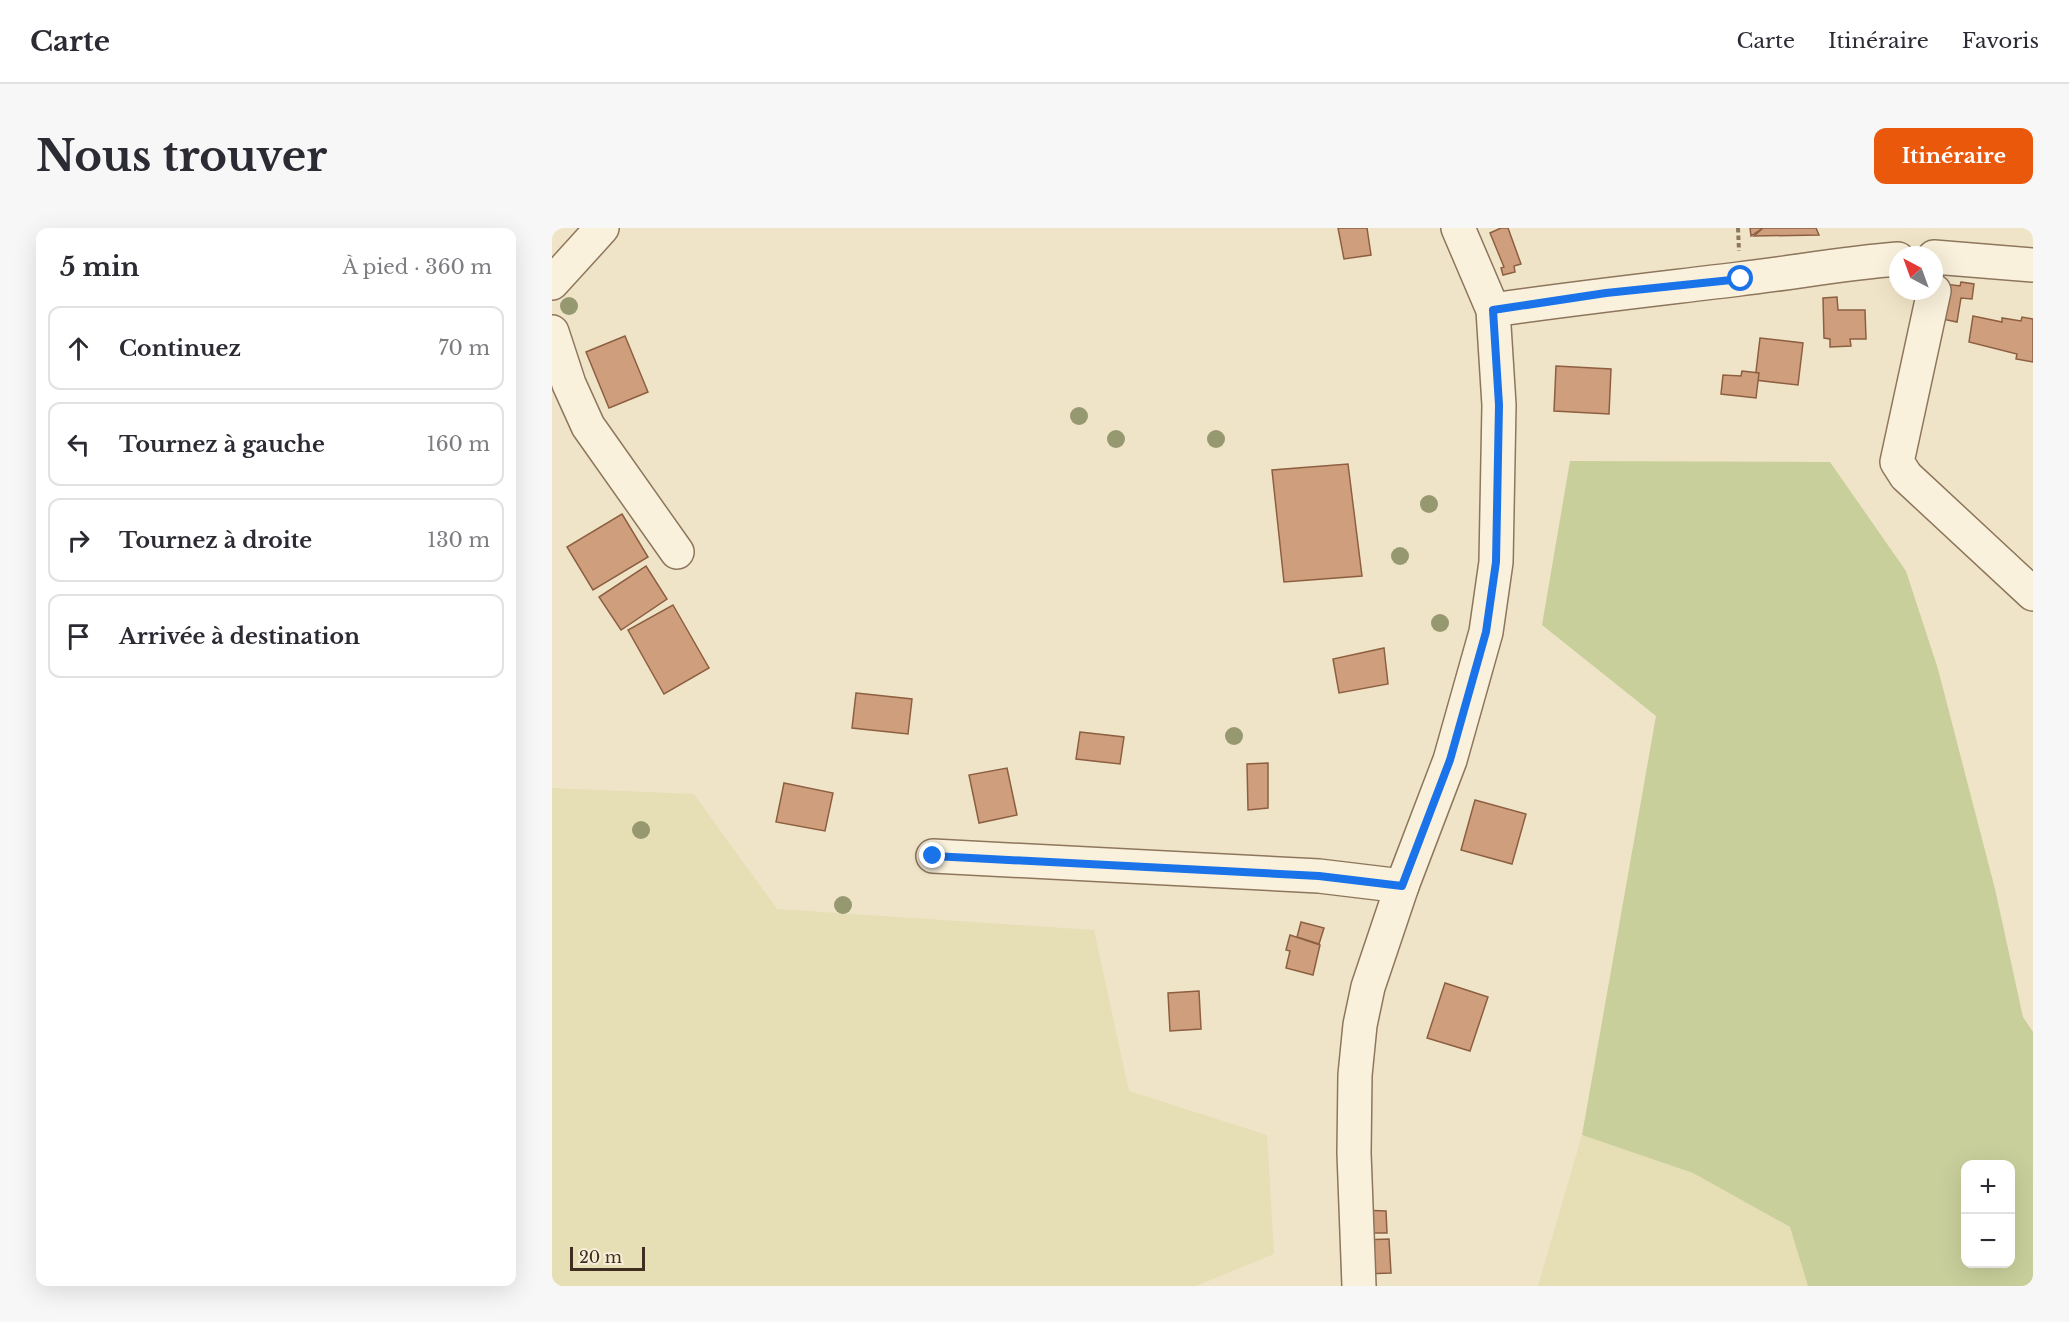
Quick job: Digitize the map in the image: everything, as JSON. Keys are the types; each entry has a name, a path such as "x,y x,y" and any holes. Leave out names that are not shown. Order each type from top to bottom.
{"street":[{"path":"552,283 602,228"},
{"path":"1359,1286 1354,1153 1355,1075 1360,1025 1368,987 1402,886 1450,760 1486,632 1496,551 1499,405 1493,310 1458,228"},
{"path":"1943,256 2033,265"},
{"path":"1493,310 1606,293 1741,279 1851,262 1889,260"},
{"path":"1932,300 1897,462 1906,476 2033,594"},
{"path":"552,332 568,384 588,426 677,552"},
{"path":"933,856 1319,876 1402,886"}],"shaded area":[{"path":"552,788 694,794 777,909 1094,930 1129,1091 1267,1135 1274,1254 1196,1286 552,1286"},
{"path":"1582,1135 1693,1173 1791,1228 1808,1286 1538,1286"}],"green space":[{"path":"1570,461 1830,462 1906,571 1938,669 1995,889 2023,1017 2033,1032 2033,1286 1808,1286 1790,1227 1693,1173 1582,1135 1656,716 1542,625"}],"building":[{"path":"1338,228 1367,228 1371,255 1344,259"},
{"path":"1501,228 1508,228 1521,264 1514,266 1515,272 1503,275 1501,268 1504,267 1490,233"},
{"path":"1750,228 1763,228 1751,236"},
{"path":"1763,228 1816,228 1819,235 1754,236"},
{"path":"1961,282 1974,284 1972,299 1961,298 1957,322 1942,319 1946,284 1960,286"},
{"path":"1837,297 1838,310 1865,310 1866,339 1850,339 1851,346 1830,347 1830,339 1824,338 1823,298"},
{"path":"1973,316 2002,322 2002,318 2021,321 2022,317 2033,319 2033,362 2016,359 2017,354 1969,342"},
{"path":"625,336 648,392 609,408 586,352"},
{"path":"1760,338 1803,343 1798,385 1755,380"},
{"path":"1556,366 1611,369 1609,414 1554,411"},
{"path":"1742,371 1759,373 1756,398 1721,394 1723,375 1741,376"},
{"path":"1348,464 1362,576 1284,582 1272,470"},
{"path":"622,514 648,557 593,590 567,547"},
{"path":"646,566 667,599 621,630 599,597"},
{"path":"673,605 709,668 664,694 628,630"},
{"path":"1384,648 1388,684 1339,693 1333,659"},
{"path":"856,693 912,699 908,734 852,728"},
{"path":"1080,732 1124,737 1120,764 1076,759"},
{"path":"1268,763 1268,808 1248,810 1247,764"},
{"path":"1007,768 1017,815 979,823 969,775"},
{"path":"784,783 833,793 825,831 776,822"},
{"path":"1475,800 1526,814 1512,864 1461,850"},
{"path":"1301,922 1324,928 1319,944 1297,937"},
{"path":"1290,935 1320,945 1313,975 1286,968 1290,951 1286,950"},
{"path":"1445,983 1488,997 1470,1051 1427,1038"},
{"path":"1199,991 1201,1029 1170,1031 1168,993"},
{"path":"1360,1210 1386,1211 1387,1233 1361,1233"},
{"path":"1389,1239 1391,1273 1363,1274 1362,1240"}],"route":[{"path":"933,856 1319,876 1402,886 1450,760 1486,632 1496,562 1499,405 1493,310 1606,293 1741,279"}]}
